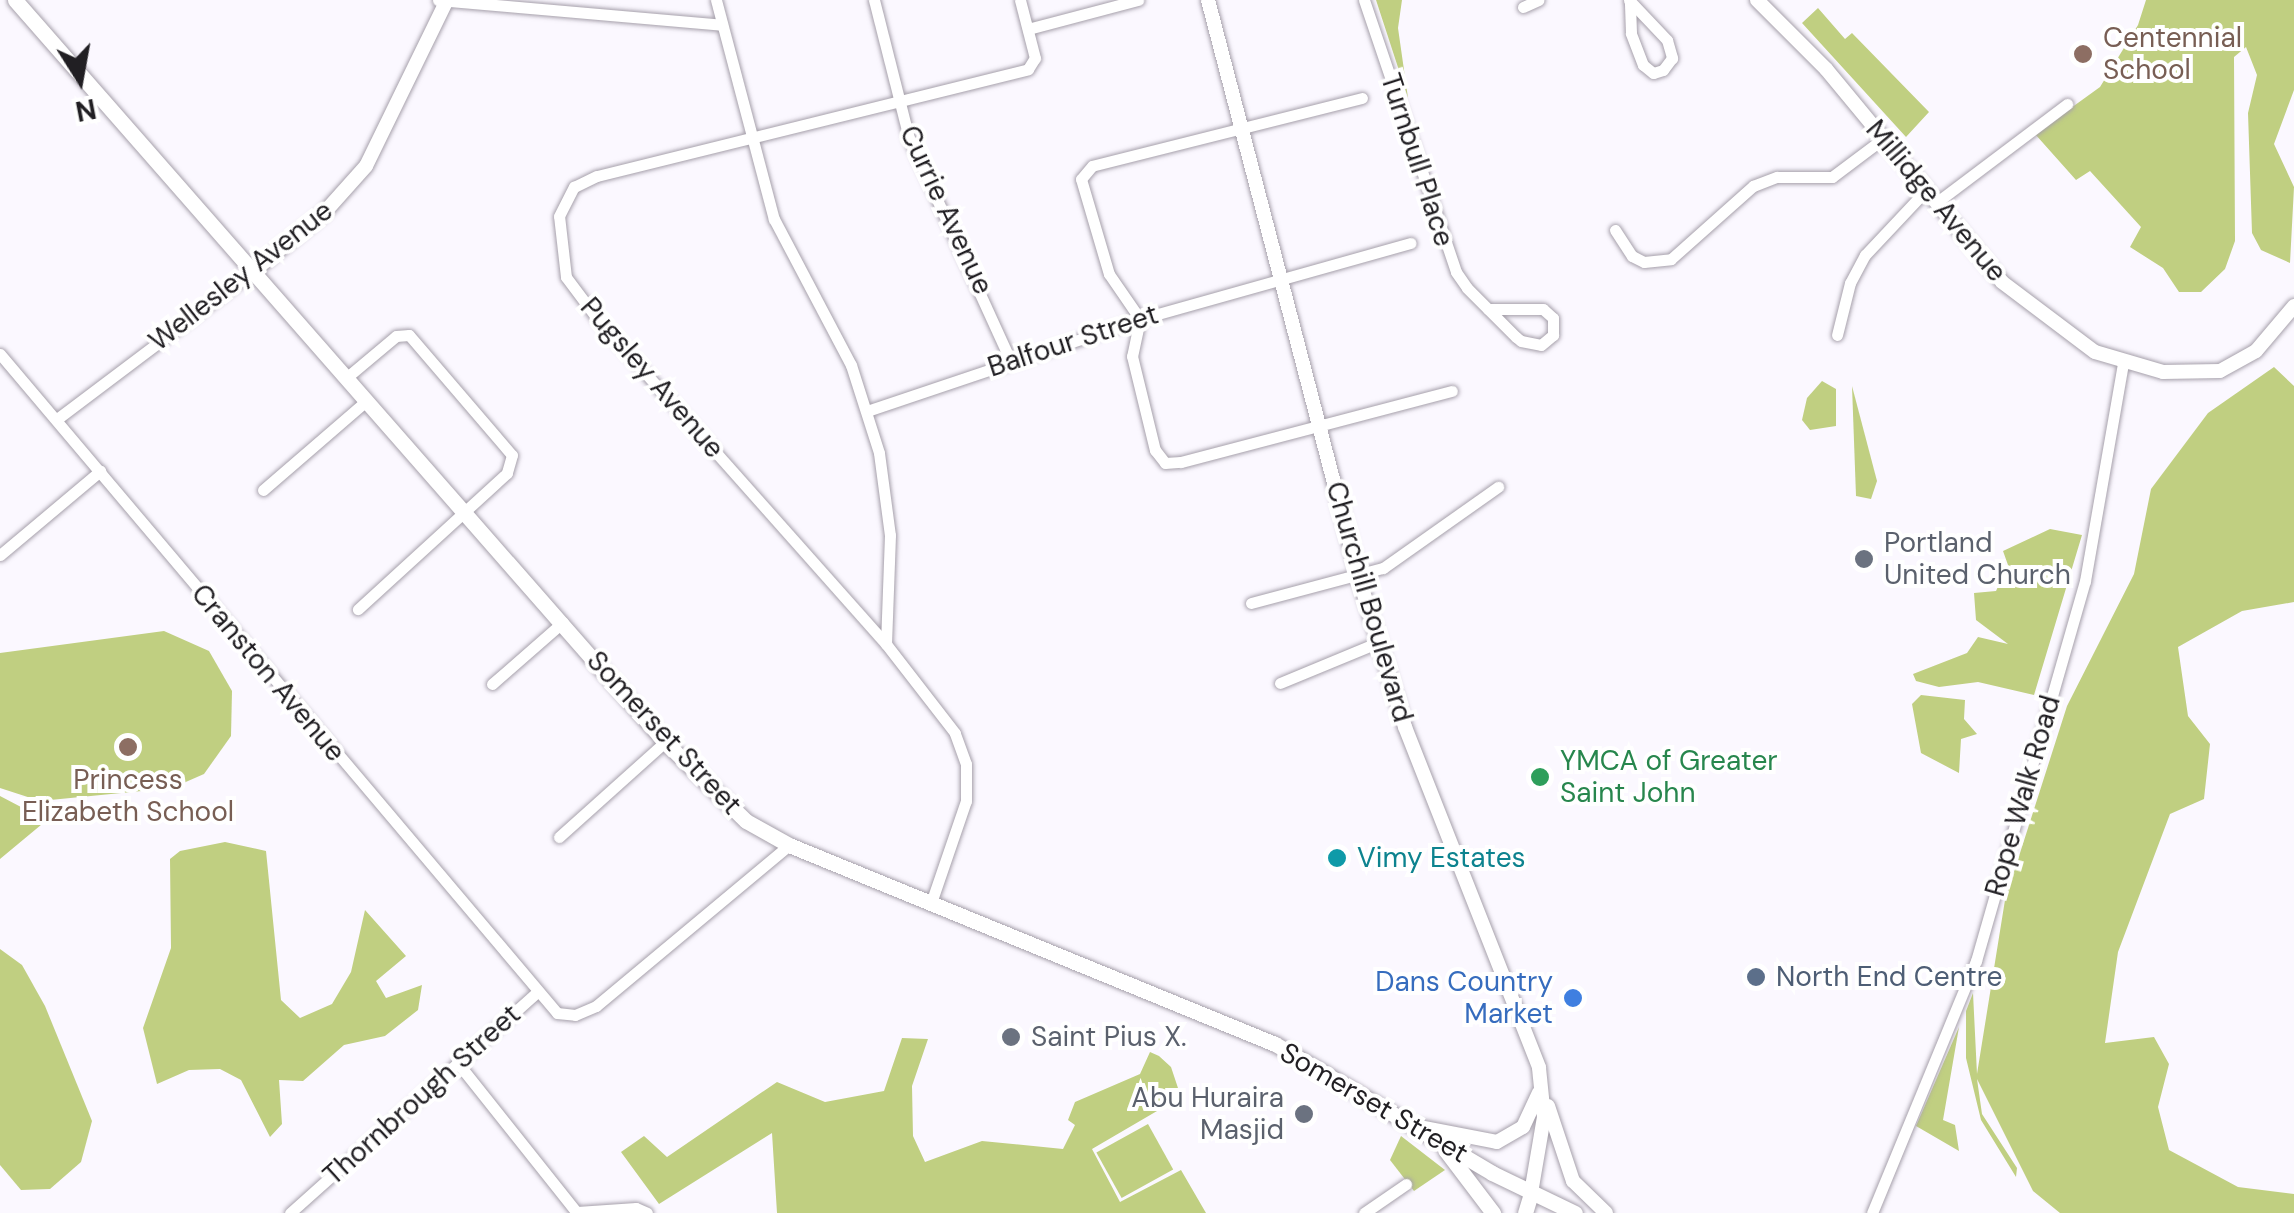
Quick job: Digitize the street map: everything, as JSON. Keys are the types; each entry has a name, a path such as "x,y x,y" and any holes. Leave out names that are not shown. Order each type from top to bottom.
{"main road":[{"name":"Somerset Street","path":"14,0 250,273 666,742 729,807 789,845 1271,1042 1437,1140 1574,1213"},
{"path":"1437,1140 1493,1213"},
{"path":"1525,1213 1531,1193"}],"street":[{"name":"Wellesley Avenue","path":"57,419 324,213 366,166 444,0"},
{"path":"444,0 722,25"},
{"path":"716,0 779,231 851,364 867,411 888,519 886,644"},
{"name":"Currie Avenue","path":"874,0 898,102 928,185 981,285 1010,360"},
{"path":"1020,0 1028,28 1138,0"},
{"name":"Churchill Boulevard","path":"1208,0 1358,574 1420,772 1541,1082 1543,1135 1531,1193"},
{"name":"Turnbull Place","path":"1364,0 1449,257 1488,309 1526,344 1541,345 1553,335 1554,318 1543,309 1488,309"},
{"path":"1523,7 1539,0"},
{"path":"1630,0 1667,40 1672,58 1663,70 1653,73 1642,65 1631,32 1630,0"},
{"name":"Millidge Avenue","path":"1757,0 1884,138 2002,282 2095,352 2123,364 2183,374 2220,370 2256,350 2294,306"},
{"name":"Pugsley Avenue","path":"931,903 964,816 966,764 955,733 886,644 566,277 559,216 574,186 1034,64 1028,28"},
{"path":"1362,98 1092,166 1080,179 1109,274 1140,319 1132,356 1156,450 1165,463 1452,391"},
{"path":"1838,335 1850,283 1865,255 1932,195 2067,104"},
{"path":"1616,230 1632,256 1644,262 1671,260 1753,186 1777,177 1832,177 1884,138"},
{"name":"Balfour Street","path":"867,411 1140,319 1411,244"},
{"path":"346,378 403,334 450,378 512,455 507,473 358,609"},
{"name":"Cranston Avenue","path":"0,354 538,992"},
{"name":"Rope Walk Road","path":"1872,1213 1981,944 2086,581 2123,364"},
{"path":"263,490 366,401"},
{"path":"0,554 100,471"},
{"path":"1251,603 1383,568 1498,487"},
{"path":"492,684 562,622"},
{"path":"1280,682 1379,642"},
{"path":"558,837 666,742"},
{"name":"Thornbrough Street","path":"290,1213 538,992 563,1016 596,1006 789,845"},
{"path":"457,1062 577,1212 636,1208 646,1213"},
{"path":"1418,1127 1474,1142 1506,1140 1531,1116 1541,1082"},
{"path":"1541,1082 1569,1173 1606,1213"},
{"path":"1364,1213 1406,1184"}],"green space":[{"path":"1376,0 1402,0 1398,28 1408,98"},
{"path":"2146,0 2294,0 2294,90 2274,144 2294,187 2290,263 2261,250 2252,233 2248,113 2257,75 2246,47 2234,57 2235,241 2225,269 2201,292 2179,292 2163,268 2130,247 2141,227 2090,171 2076,180 2035,134 2100,87 2138,25"},
{"path":"1818,8 1845,39 1852,33 1929,112 1906,137 1802,23"},
{"path":"2274,367 2294,386 2294,602 2242,611 2178,647 2188,716 2210,744 2204,799 2170,814 2118,952 2105,1043 2154,1037 2169,1064 2158,1107 2169,1150 2238,1187 2294,1194 2294,1213 2060,1213 2033,1191 1977,1079 1982,1114 2017,1168 2016,1177 1981,1120 1966,1058 1966,1011 1973,993 1977,1074 2005,900 2067,706 2134,574 2151,489 2208,413"},
{"path":"1822,381 1836,389 1836,426 1810,430 1802,420 1807,398"},
{"path":"1852,386 1877,481 1871,499 1856,496"},
{"path":"2050,529 2082,535 2034,695 1978,682 1939,687 1916,681 1913,674 1967,653 1978,637 2008,644 1976,620 1974,593 1996,591 2008,565 2003,551"},
{"name":"Princess Elizabeth School","path":"164,631 209,651 232,691 231,736 204,774 172,788 40,801 0,788 0,653"},
{"path":"1921,695 1965,700 1964,719 1977,734 1961,739 1959,773 1921,753 1912,704"},
{"path":"0,796 21,807 65,805 0,859"},
{"path":"225,842 266,851 281,1000 300,1018 332,1004 351,972 365,910 406,956 376,981 386,998 422,985 418,1010 385,1036 344,1045 303,1081 279,1080 282,1124 270,1137 241,1080 220,1069 189,1070 157,1084 143,1028 171,948 170,859 180,851"},
{"path":"0,949 22,965 45,1006 92,1121 81,1162 50,1189 21,1190 0,1165"},
{"path":"1959,1027 1943,1120 1955,1125 1959,1151 1916,1126"},
{"path":"902,1038 928,1039 912,1086 913,1136 925,1162 982,1141 1063,1149 1075,1125 1068,1120 1075,1102 1140,1074 1150,1052 1159,1056 1171,1067 1181,1097 1092,1149 1120,1202 1181,1170 1206,1213 777,1213 772,1133 659,1204 621,1152 644,1136 667,1157 777,1082 825,1102 884,1091"},
{"path":"1148,1124 1173,1169 1122,1198 1096,1153"},
{"path":"1401,1136 1445,1170 1414,1191 1390,1160"}],"place":[{"name":"Centennial School","path":"2083,54"},
{"name":"Portland United Church","path":"1864,559"},
{"name":"Princess Elizabeth School","path":"128,747"},
{"name":"YMCA of Greater Saint John","path":"1540,777"},
{"name":"Vimy Estates","path":"1337,858"},
{"name":"North End Centre","path":"1756,977"},
{"name":"Dans Country Market","path":"1573,998"},
{"name":"Saint Pius X.","path":"1011,1037"},
{"name":"Abu Huraira Masjid","path":"1304,1114"}]}
